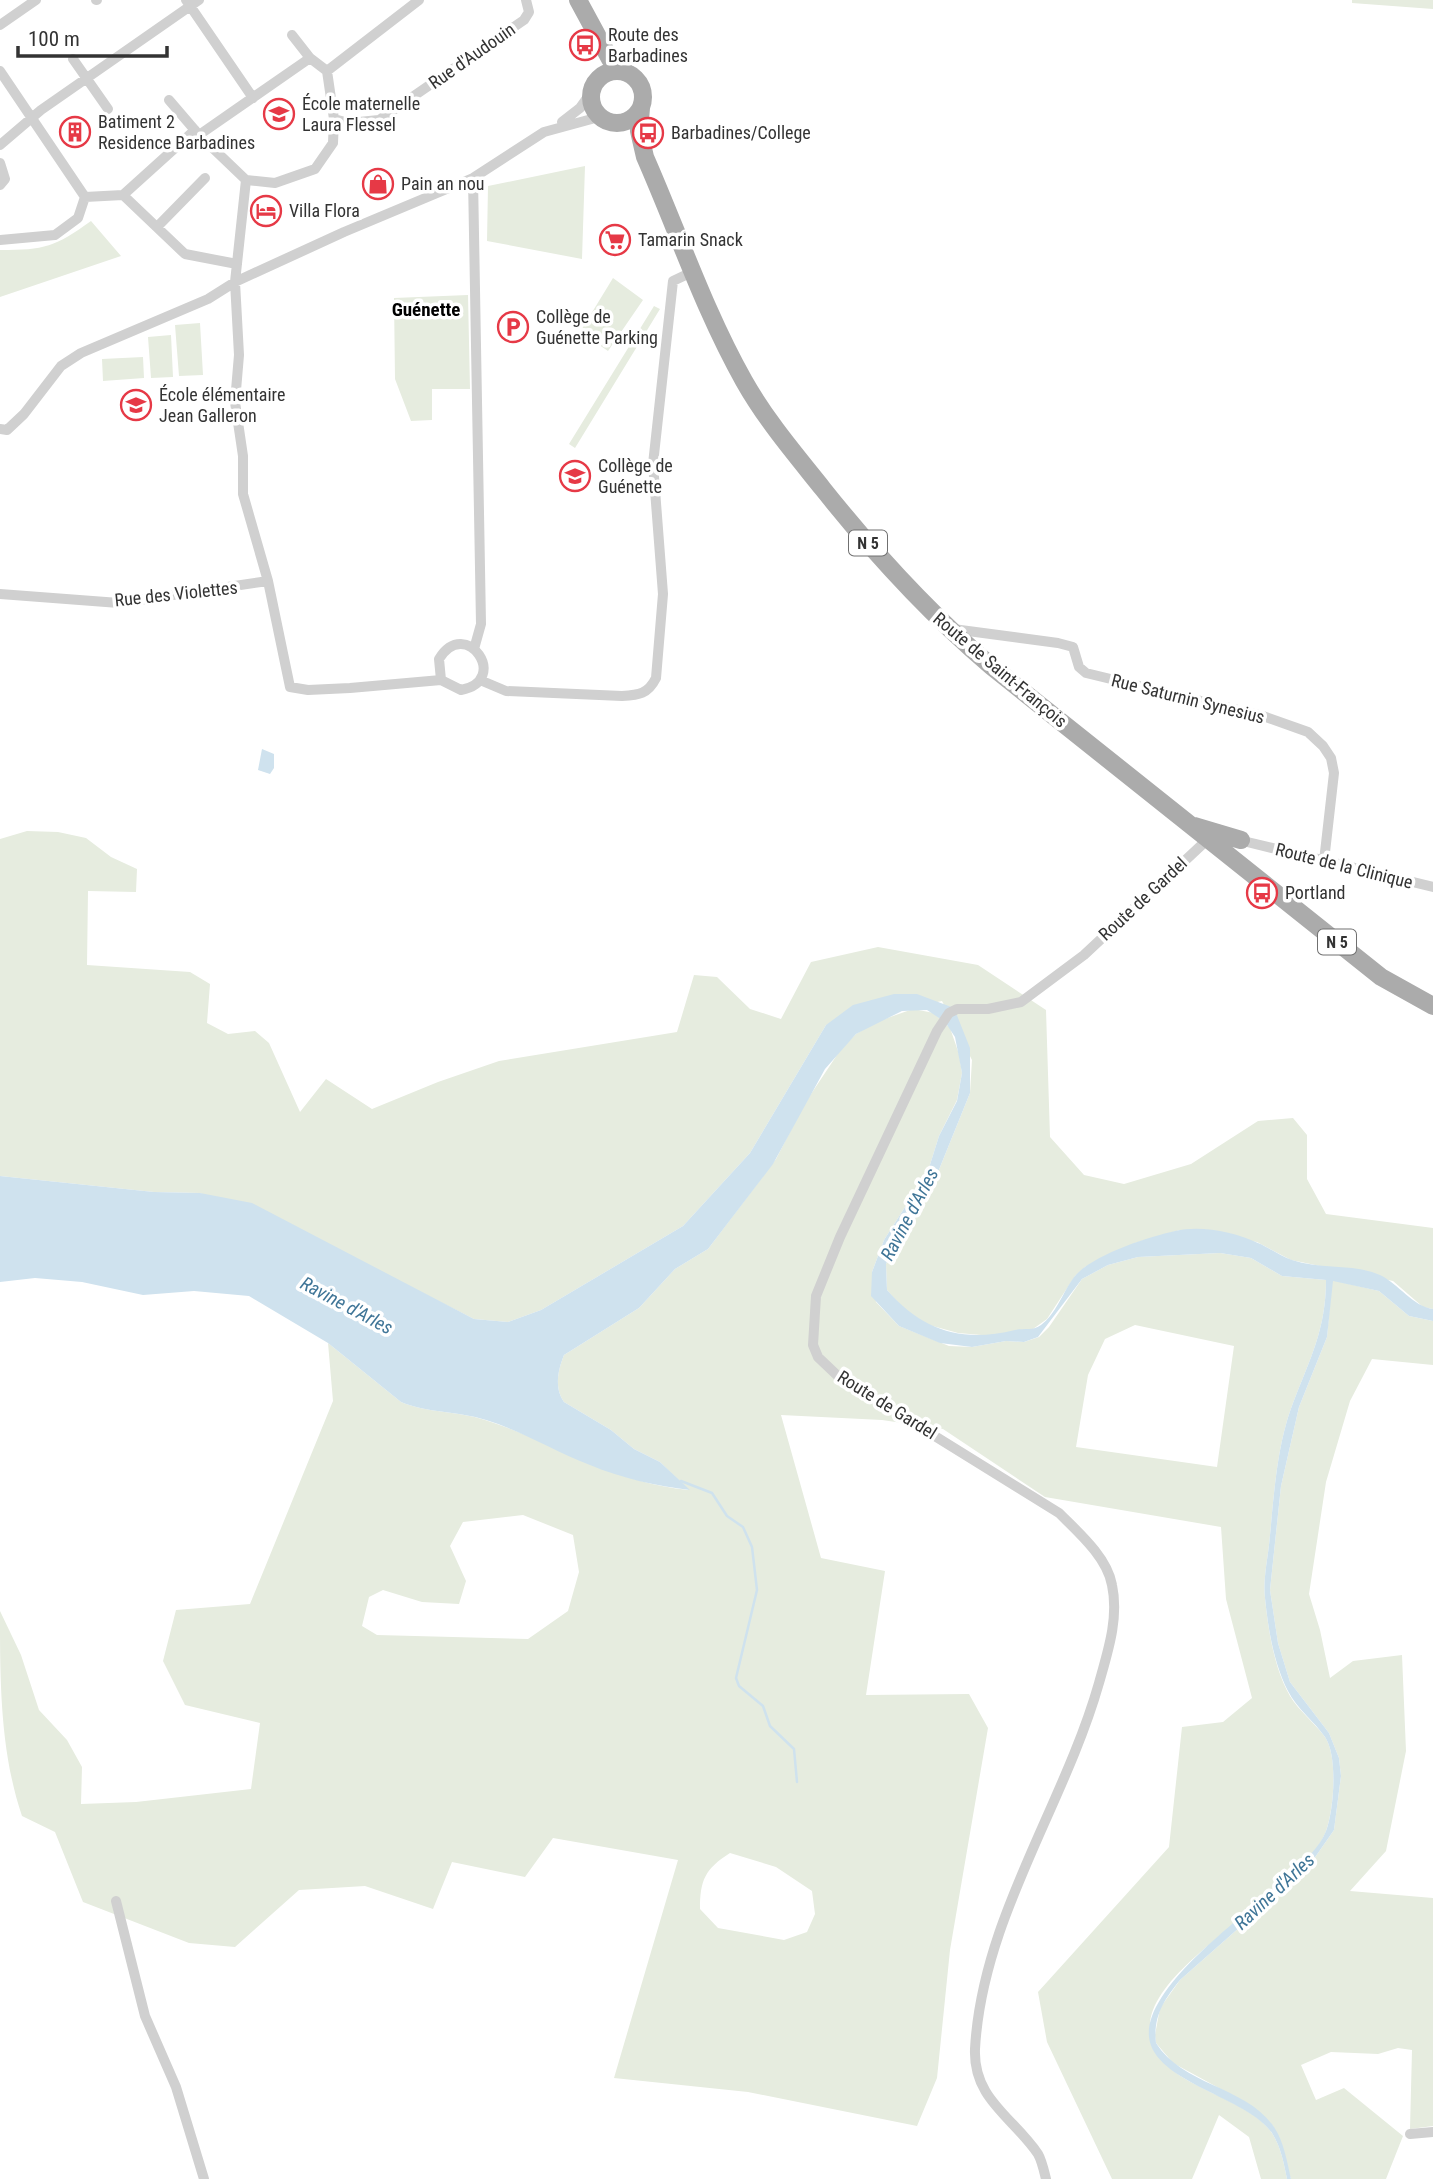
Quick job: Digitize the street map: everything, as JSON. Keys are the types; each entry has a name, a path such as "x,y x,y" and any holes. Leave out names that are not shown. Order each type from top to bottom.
{"main road":[{"name":"N 5","path":"578,0 589,24 611,59 634,77 643,91 641,108"},
{"name":"N 5","path":"589,24 594,86 592,107 607,120"},
{"path":"594,86 608,72 626,72"},
{"path":"607,120 630,120 641,108"},
{"name":"Route de Saint-François","path":"641,108 639,131 645,158 718,332 745,384 771,423 888,566 947,628 1215,846 1381,977 1433,1006"},
{"name":"Route de Saint-François","path":"607,120 645,158"},
{"path":"1188,824 1248,843 1246,870"}],"street":[{"path":"0,25 36,0"},
{"path":"327,71 402,5 419,0"},
{"name":"Rue d'Audouin","path":"334,119 365,124 392,112 524,20 528,12 526,0"},
{"path":"0,145 30,119 192,2 253,98"},
{"path":"170,100 197,133 246,180 275,183 315,169 333,143 334,119 327,71 310,58 292,35"},
{"path":"85,197 123,195 197,133 310,58"},
{"path":"73,59 108,108"},
{"path":"0,71 85,197"},
{"path":"2,432 24,414 61,366 71,359 208,299 234,282 473,178 557,126 580,108 594,86"},
{"path":"557,126 607,120"},
{"path":"0,163 5,179 0,185"},
{"path":"157,227 205,178"},
{"path":"473,178 481,624 474,649"},
{"path":"246,180 234,282 239,355 235,402 243,456 243,494 268,581 290,687 308,690 441,680"},
{"path":"123,195 191,258 237,264"},
{"path":"0,240 37,239 55,235 78,218 85,197"},
{"path":"480,680 506,691 622,696 639,695 650,690 656,678 663,594 653,464 673,281 692,272"},
{"name":"Rue des Violettes","path":"0,594 118,603 268,581"},
{"name":"Rue Saturnin Synesius","path":"947,628 1058,643 1073,648 1079,667 1086,673 1263,716 1308,732 1331,758 1334,773 1324,861"},
{"path":"455,645 474,649 484,665 480,680 461,690 453,689 441,680 437,666 443,652 455,645"},
{"path":"1215,846 1248,843"},
{"name":"Route de la Clinique","path":"1248,843 1433,887"},
{"name":"Route de Gardel","path":"1046,2179 1040,2156 987,2096 977,2079 975,2049 983,1988 999,1937 1085,1733 1112,1632 1112,1581 1081,1534 1059,1513 838,1376 818,1357 811,1332 816,1296 840,1237 942,1022 957,1009 988,1009 1021,1002 1084,955 1215,846"},
{"path":"116,1901 145,2016 176,2087 204,2179"},
{"path":"1410,2134 1433,2132"}],"shaded area":[{"path":"1352,0 1433,0 1433,9 1352,3"},
{"path":"585,166 582,259 487,241 488,186"},
{"path":"91,221 121,256 0,297 0,250 49,245"},
{"path":"613,278 643,300 608,351 580,332"},
{"path":"468,295 470,389 432,389 432,420 411,421 395,379 394,298"},
{"path":"654,306 660,309 575,448 569,444"},
{"path":"200,323 203,375 179,376 175,325"},
{"path":"171,335 173,377 151,378 148,337"},
{"path":"143,357 144,378 103,381 102,359"},
{"path":"27,831 58,832 86,838 111,857 137,869 136,892 88,891 87,965 190,972 210,984 207,1023 228,1034 255,1031 269,1043 300,1112 326,1079 372,1109 499,1061 677,1032 694,975 717,977 750,1009 781,1019 811,962 878,947 978,965 1046,1010 1050,1137 1084,1175 1124,1184 1191,1164 1258,1121 1293,1118 1307,1135 1307,1179 1326,1214 1433,1228 1433,1309 1423,1307 1393,1281 1291,1260 1257,1242 1180,1230 1135,1243 1085,1267 1075,1276 1047,1319 1033,1329 993,1336 958,1333 929,1325 907,1313 887,1290 886,1264 897,1239 934,1182 970,1093 972,1060 942,1001 826,1025 750,1153 683,1226 541,1310 508,1322 474,1319 391,1277 200,1193 154,1192 0,1176 0,839"},
{"path":"913,1009 934,1013 950,1028 962,1073 957,1100 939,1136 928,1171 884,1240 872,1272 876,1302 899,1326 949,1346 972,1347 1006,1341 1024,1342 1039,1337 1049,1327 1082,1279 1108,1265 1138,1257 1220,1253 1251,1258 1282,1276 1326,1280 1320,1329 1287,1420 1279,1455 1265,1592 1273,1648 1284,1685 1325,1737 1329,1746 1333,1769 1333,1797 1329,1821 1312,1855 1289,1879 1175,1977 1157,2002 1150,2026 1154,2047 1165,2063 1200,2087 1241,2107 1259,2119 1272,2133 1280,2150 1287,2179 1261,2179 1249,2137 1219,2115 1192,2179 1112,2179 1047,2042 1038,1992 1169,1847 1182,1727 1223,1722 1252,1698 1226,1599 1221,1527 1045,1497 943,1429 882,1420 781,1415 821,1558 885,1571 866,1695 969,1694 988,1728 950,1950 937,2078 917,2126 748,2092 614,2078 678,1860 553,1838 525,1877 452,1862 433,1909 365,1886 299,1890 235,1947 189,1943 83,1902 55,1832 22,1816 5,1741 0,1611 21,1655 39,1710 67,1740 82,1767 81,1804 136,1802 251,1789 260,1723 185,1705 163,1661 176,1610 250,1604 333,1401 328,1343 401,1402 485,1420 634,1479 689,1490 660,1462 634,1449 611,1430 564,1402 558,1379 564,1355 639,1308 675,1269 708,1249 776,1159 805,1103 841,1049 856,1034 876,1022","holes":["1135,1325 1234,1346 1217,1467 1076,1447 1088,1375 1105,1339","523,1515 573,1535 579,1572 568,1611 528,1639 377,1635 362,1626 369,1597 383,1590 422,1602 459,1604 466,1581 450,1546 463,1522","730,1853 776,1867 812,1891 815,1914 807,1932 784,1940 718,1928 700,1909 703,1883 715,1864"]},
{"path":"1332,1280 1379,1291 1409,1316 1433,1321 1433,1365 1372,1359 1350,1401 1326,1482 1309,1594 1330,1678 1353,1661 1402,1655 1406,1751 1386,1851 1350,1891 1433,1898 1433,2126 1410,2129 1412,2050 1398,2048 1378,2054 1331,2052 1301,2065 1316,2100 1344,2088 1403,2136 1386,2179 1291,2179 1273,2126 1239,2099 1173,2063 1156,2043 1155,2035 1160,2008 1180,1980 1309,1866 1334,1830 1341,1776 1339,1758 1329,1733 1290,1682 1278,1643 1270,1590 1281,1486 1299,1407 1327,1337"}],"water":[{"path":"262,749 274,754 274,768 270,774 258,770"},
{"name":"Ravine d'Arles","path":"894,994 917,994 954,1008 970,1048 970,1093 934,1182 897,1239 886,1264 887,1290 929,1324 961,1334 978,1335 1035,1328 1051,1315 1074,1277 1094,1261 1121,1248 1185,1229 1217,1231 1239,1236 1303,1263 1369,1271 1387,1279 1419,1304 1433,1309 1433,1321 1409,1316 1379,1291 1333,1281 1327,1337 1299,1407 1281,1486 1270,1590 1278,1643 1290,1682 1329,1733 1339,1758 1341,1776 1334,1830 1309,1866 1180,1980 1165,2002 1156,2025 1156,2043 1168,2057 1198,2078 1262,2113 1274,2127 1283,2146 1291,2179 1287,2179 1275,2138 1260,2120 1167,2066 1155,2053 1149,2037 1152,2016 1164,1994 1182,1971 1307,1858 1323,1837 1329,1822 1333,1770 1329,1746 1321,1731 1301,1709 1283,1681 1272,1646 1265,1592 1279,1455 1287,1420 1320,1329 1326,1280 1282,1276 1251,1258 1220,1253 1138,1257 1108,1265 1082,1279 1038,1337 1024,1342 1006,1341 972,1347 940,1343 899,1326 871,1296 872,1272 884,1240 928,1171 939,1136 957,1101 962,1073 955,1037 945,1022 927,1010 902,1011 856,1034 825,1069 773,1164 708,1249 675,1269 639,1308 564,1355 558,1379 564,1402 611,1430 634,1449 660,1462 690,1490 614,1474 486,1420 401,1402 328,1343 249,1296 194,1291 143,1295 82,1282 35,1278 0,1282 0,1176 154,1192 200,1193 252,1203 474,1319 508,1322 541,1310 683,1226 750,1153 826,1025 853,1005"}],"waterway":[{"path":"681,1481 712,1493 727,1516 743,1527 752,1547 757,1590 736,1678 739,1686 763,1706 770,1726 794,1749 797,1782"}],"place":[{"name":"Route des Barbadines","path":"585,45"},
{"name":"École maternelle Laura Flessel","path":"279,114"},
{"name":"Batiment 2 Residence Barbadines","path":"75,132"},
{"name":"Barbadines/College","path":"648,133"},
{"name":"Pain an nou","path":"378,184"},
{"name":"Villa Flora","path":"266,211"},
{"name":"Tamarin Snack","path":"615,240"},
{"name":"Collège de Guénette Parking","path":"513,327"},
{"name":"École élémentaire Jean Galleron","path":"136,405"},
{"name":"Collège de Guénette","path":"575,476"},
{"name":"Portland","path":"1262,893"}],"district":[{"name":"Guénette","path":"426,309"}]}
